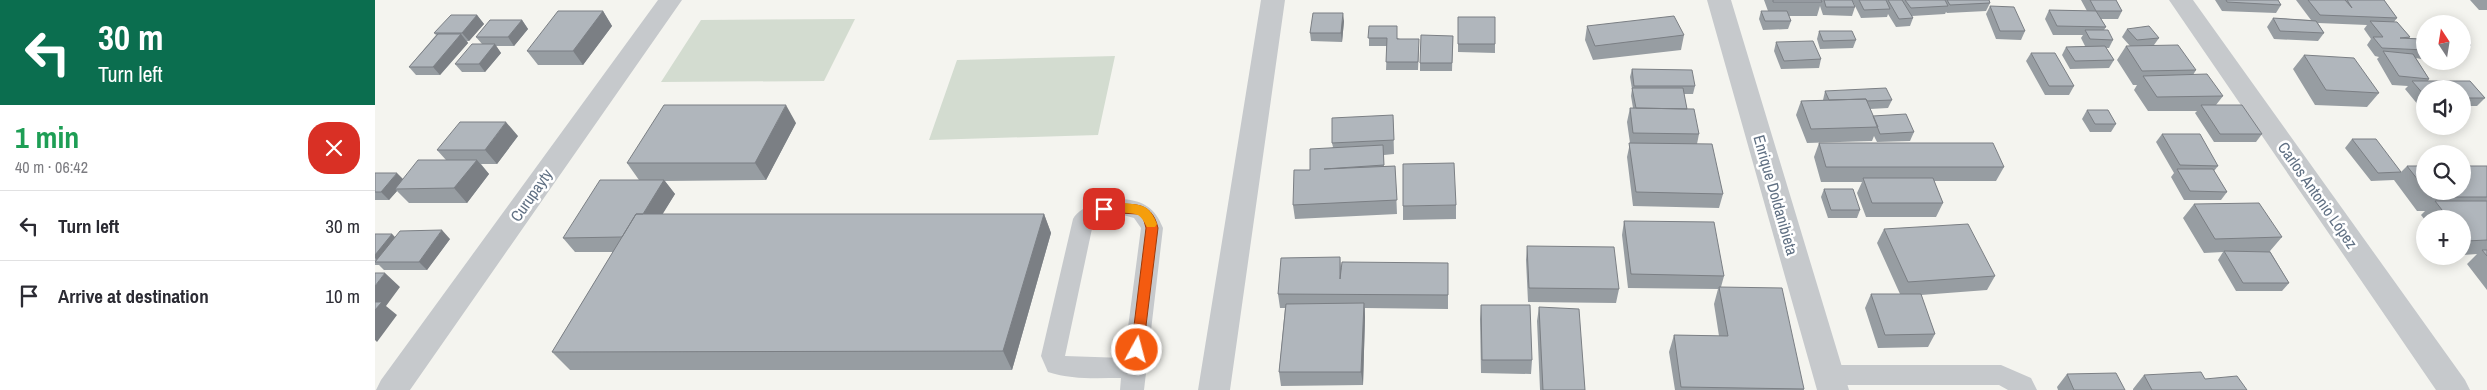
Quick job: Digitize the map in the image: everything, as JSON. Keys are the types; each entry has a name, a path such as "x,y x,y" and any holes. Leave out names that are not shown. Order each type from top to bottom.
{"street":[{"name":"Curupayty","path":"392,390 670,0"},
{"path":"1214,390 1273,0"},
{"name":"Enrique Doldanibieta","path":"1719,0 1831,383"},
{"name":"Carlos Antonio López","path":"2181,0 2454,390"}],"lane":[{"path":"1104,209 1140,209 1147,214 1152,228 1133,379 1057,365 1053,356 1081,227 1084,219 1104,209"},
{"path":"1831,383 2001,375 2022,385 2025,390"}],"shaded area":[{"path":"855,19 824,81 661,82 701,20"},
{"path":"1115,56 1098,135 929,140 957,60"}],"building":[{"path":"1773,0 1821,0 1822,2 1773,2"},
{"path":"1824,0 1852,0 1855,7 1826,7"},
{"path":"1859,0 1886,0 1890,9 1864,10"},
{"path":"1888,0 1902,0 1913,18 1899,19"},
{"path":"1905,0 1945,0 1948,6 1911,8"},
{"path":"1947,0 1989,0 1990,3 1950,5"},
{"path":"2090,0 2116,0 2122,11 2096,11"},
{"path":"2226,0 2278,0 2281,5 2227,2"},
{"path":"2308,0 2345,0 2352,8 2347,0 2384,0 2397,18 2320,15"},
{"path":"1990,6 2014,7 2025,31 2000,31"},
{"path":"2049,10 2096,11 2106,27 2057,26"},
{"path":"558,11 603,11 573,51 527,51"},
{"path":"1761,11 1787,11 1791,21 1765,21"},
{"path":"1313,13 1343,13 1341,33 1310,33"},
{"path":"451,15 477,15 462,33 434,33"},
{"path":"1674,16 1684,35 1595,46 1587,26"},
{"path":"1458,17 1495,17 1495,44 1458,44"},
{"path":"2273,18 2316,21 2324,33 2280,31"},
{"path":"490,20 522,20 508,37 476,37"},
{"path":"2370,21 2397,22 2410,37 2400,38 2416,39 2416,50 2382,48 2373,37 2383,37"},
{"path":"1369,26 1397,26 1397,39 1419,39 1418,62 1386,62 1387,38 1368,38"},
{"path":"2149,26 2159,38 2137,40 2127,29"},
{"path":"2085,30 2108,30 2113,40 2090,39"},
{"path":"1819,31 1852,31 1856,40 1823,41"},
{"path":"438,34 461,34 433,67 409,67"},
{"path":"1421,35 1453,36 1452,63 1420,63"},
{"path":"1813,41 1821,59 1784,61 1776,42"},
{"path":"472,44 495,44 479,64 455,64"},
{"path":"2178,45 2196,70 2142,71 2126,46"},
{"path":"2105,46 2114,60 2075,61 2066,47"},
{"path":"2383,51 2413,54 2416,59 2416,70 2423,70 2429,79 2399,76"},
{"path":"2031,53 2055,53 2074,86 2049,86"},
{"path":"2304,55 2354,58 2379,93 2326,90"},
{"path":"1632,69 1692,70 1695,86 1634,86"},
{"path":"2207,74 2223,96 2157,97 2143,76"},
{"path":"2471,82 2485,98 2471,98"},
{"path":"1632,88 1683,88 1687,109 1636,108"},
{"path":"1886,88 1892,100 1829,100 1825,91"},
{"path":"1866,99 1878,127 1811,129 1801,101"},
{"path":"664,105 786,105 755,163 627,163"},
{"path":"2201,105 2242,105 2262,134 2220,134"},
{"path":"1630,108 1694,109 1699,134 1633,133"},
{"path":"2087,110 2108,110 2116,124 2095,124"},
{"path":"1906,114 1914,132 1880,134 1873,116"},
{"path":"1393,115 1394,140 1332,143 1332,118"},
{"path":"460,122 506,122 485,150 437,150"},
{"path":"2162,134 2200,134 2218,166 2180,165"},
{"path":"2352,139 2376,139 2401,172 2378,173"},
{"path":"1629,143 1712,144 1723,194 1636,192"},
{"path":"1819,143 1993,143 2004,167 1826,167"},
{"path":"1383,145 1384,165 1324,169 1395,166 1397,200 1293,205 1294,170 1310,170 1310,149"},
{"path":"418,160 477,160 454,188 395,189"},
{"path":"1454,163 1456,205 1403,206 1403,164"},
{"path":"2407,166 2416,166 2416,178"},
{"path":"2471,166 2487,166 2487,197 2471,197"},
{"path":"2177,169 2213,169 2227,192 2190,191"},
{"path":"375,173 397,173 381,192 375,192"},
{"path":"1863,178 1933,178 1943,203 1872,203"},
{"path":"600,180 664,180 643,214 636,214 622,237 563,238"},
{"path":"1824,189 1853,189 1860,210 1831,210"},
{"path":"2435,201 2487,201 2487,240 2471,241 2471,210 2442,210"},
{"path":"2259,203 2282,237 2215,239 2194,204"},
{"path":"636,214 1044,214 1003,351 552,352"},
{"path":"1624,221 1714,222 1724,276 1631,274"},
{"path":"1968,224 1995,276 1908,282 1884,229"},
{"path":"442,230 419,262 375,262 400,231"},
{"path":"375,234 392,234 375,255"},
{"path":"1527,246 1614,247 1619,289 1529,288"},
{"path":"2224,251 2270,252 2289,283 2243,283"},
{"path":"1340,257 1340,279 1342,262 1448,263 1448,295 1278,294 1281,258"},
{"path":"375,273 385,273 375,286"},
{"path":"1719,287 1782,288 1804,389 1681,387 1674,335 1728,336"},
{"path":"1871,294 1921,294 1935,334 1885,335"},
{"path":"375,302 382,302 375,310"},
{"path":"1364,303 1361,372 1279,372 1286,304"},
{"path":"1481,305 1530,305 1532,360 1482,360"},
{"path":"1539,307 1579,309 1585,390 1543,390"},
{"path":"2201,372 2205,379 2237,376 2247,390 2152,390 2144,375"},
{"path":"2116,373 2125,390 2074,390 2067,374"}],"slow traffic":[{"path":"1123,208 1140,209 1147,214 1151,224"}],"route":[{"path":"1104,209 1140,209 1147,214 1152,228 1137,350"}]}
